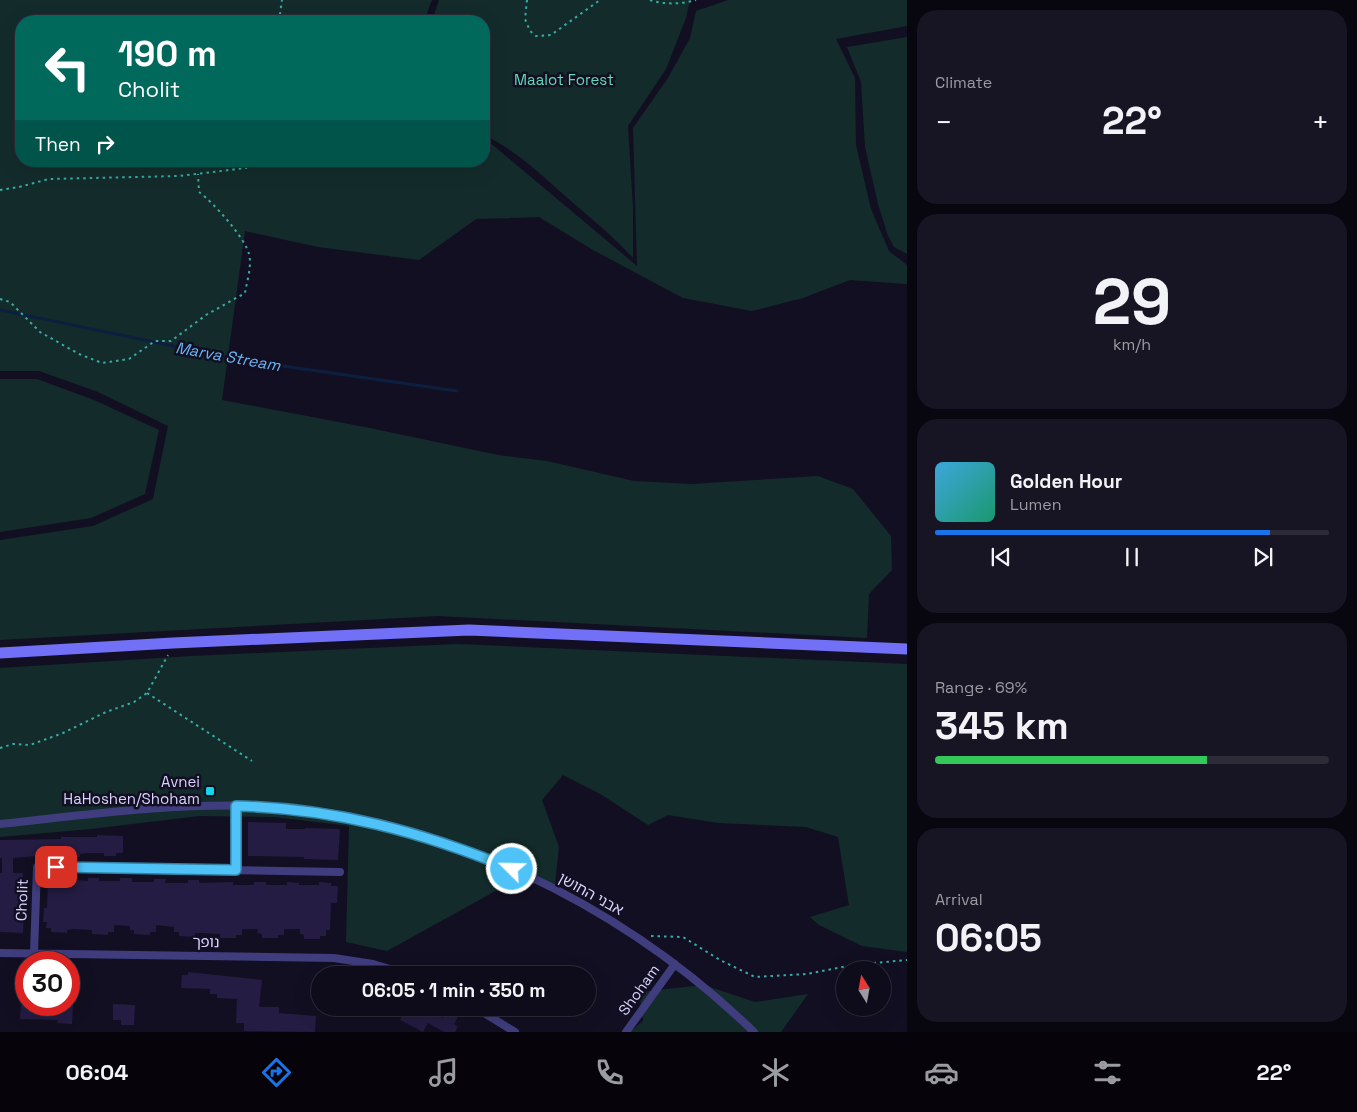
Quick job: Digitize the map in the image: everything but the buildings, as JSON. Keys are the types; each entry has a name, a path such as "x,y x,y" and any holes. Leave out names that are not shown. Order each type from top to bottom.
{"main road":[{"path":"0,653 173,643 469,630 907,650"}],"street":[{"name":"אבני החושן","path":"0,824 156,808 236,806 282,808 348,817 409,832 448,844 510,868 563,893 638,938 675,964 711,993 754,1032"},
{"path":"236,806 236,870"},
{"name":"Cholit","path":"34,951 37,866 340,872"},
{"name":"נופך","path":"0,953 15,953"},
{"name":"נופך","path":"80,954 334,958 380,966"},
{"name":"Shoham","path":"626,1032 675,964"},
{"path":"489,1016 515,1032"}],"path":[{"path":"280,15 282,0"},
{"path":"527,0 525,19 530,32 536,36 550,35 600,0"},
{"path":"650,0 657,3 685,3 696,0"},
{"path":"0,190 49,179 179,176 247,167"},
{"path":"0,299 10,302 40,332 79,354 102,363 129,359 155,341 171,341 206,314 245,293 249,270 249,255 245,244 208,199 199,192 198,174"},
{"path":"0,748 13,744 30,745 63,733 106,712 134,702 147,693 162,668 173,643"},
{"path":"147,693 252,761"},
{"path":"638,938 658,935 683,937 720,960 755,977 807,974 852,966 907,960"}],"green space":[{"path":"0,0 432,0 426,15 15,15 15,167 490,167 490,143 637,266 633,128 668,78 690,38 696,11 728,0 907,0 907,26 836,39 855,78 856,145 871,209 889,251 907,265 907,284 850,280 803,298 752,311 683,298 593,250 539,217 476,219 419,260 318,247 245,231 222,400 498,455 547,461 634,481 692,484 818,476 853,489 891,536 892,570 869,594 867,638 438,616 0,640 0,540 93,526 153,499 168,426 98,392 39,371 0,371"},
{"name":"Maalot Forest","path":"439,0 690,0 686,18 666,69 628,126 633,208 633,258 608,233 535,170 506,147 490,138 490,15 434,15"},
{"path":"907,37 907,254 894,247 888,236 878,204 865,147 861,82 847,47"},
{"path":"0,379 37,379 94,400 159,430 145,494 91,518 0,532"},
{"path":"457,644 907,664 907,952 862,946 819,925 810,917 849,905 838,837 806,827 718,823 668,815 648,825 602,795 563,775 542,800 559,847 555,884 510,883 387,951 346,942 349,826 275,817 199,816 91,829 0,837 0,668 191,656"},
{"path":"704,985 755,1002 808,994 781,1032 630,1032 643,1021 639,992"}],"waterway":[{"name":"Marva Stream","path":"0,310 241,360 457,391"}],"place":[{"name":"Avnei HaHoshen/Shoham","path":"210,791"}],"route":[{"path":"56,867 236,870 236,806 304,810 370,822 448,844 512,869"}]}
